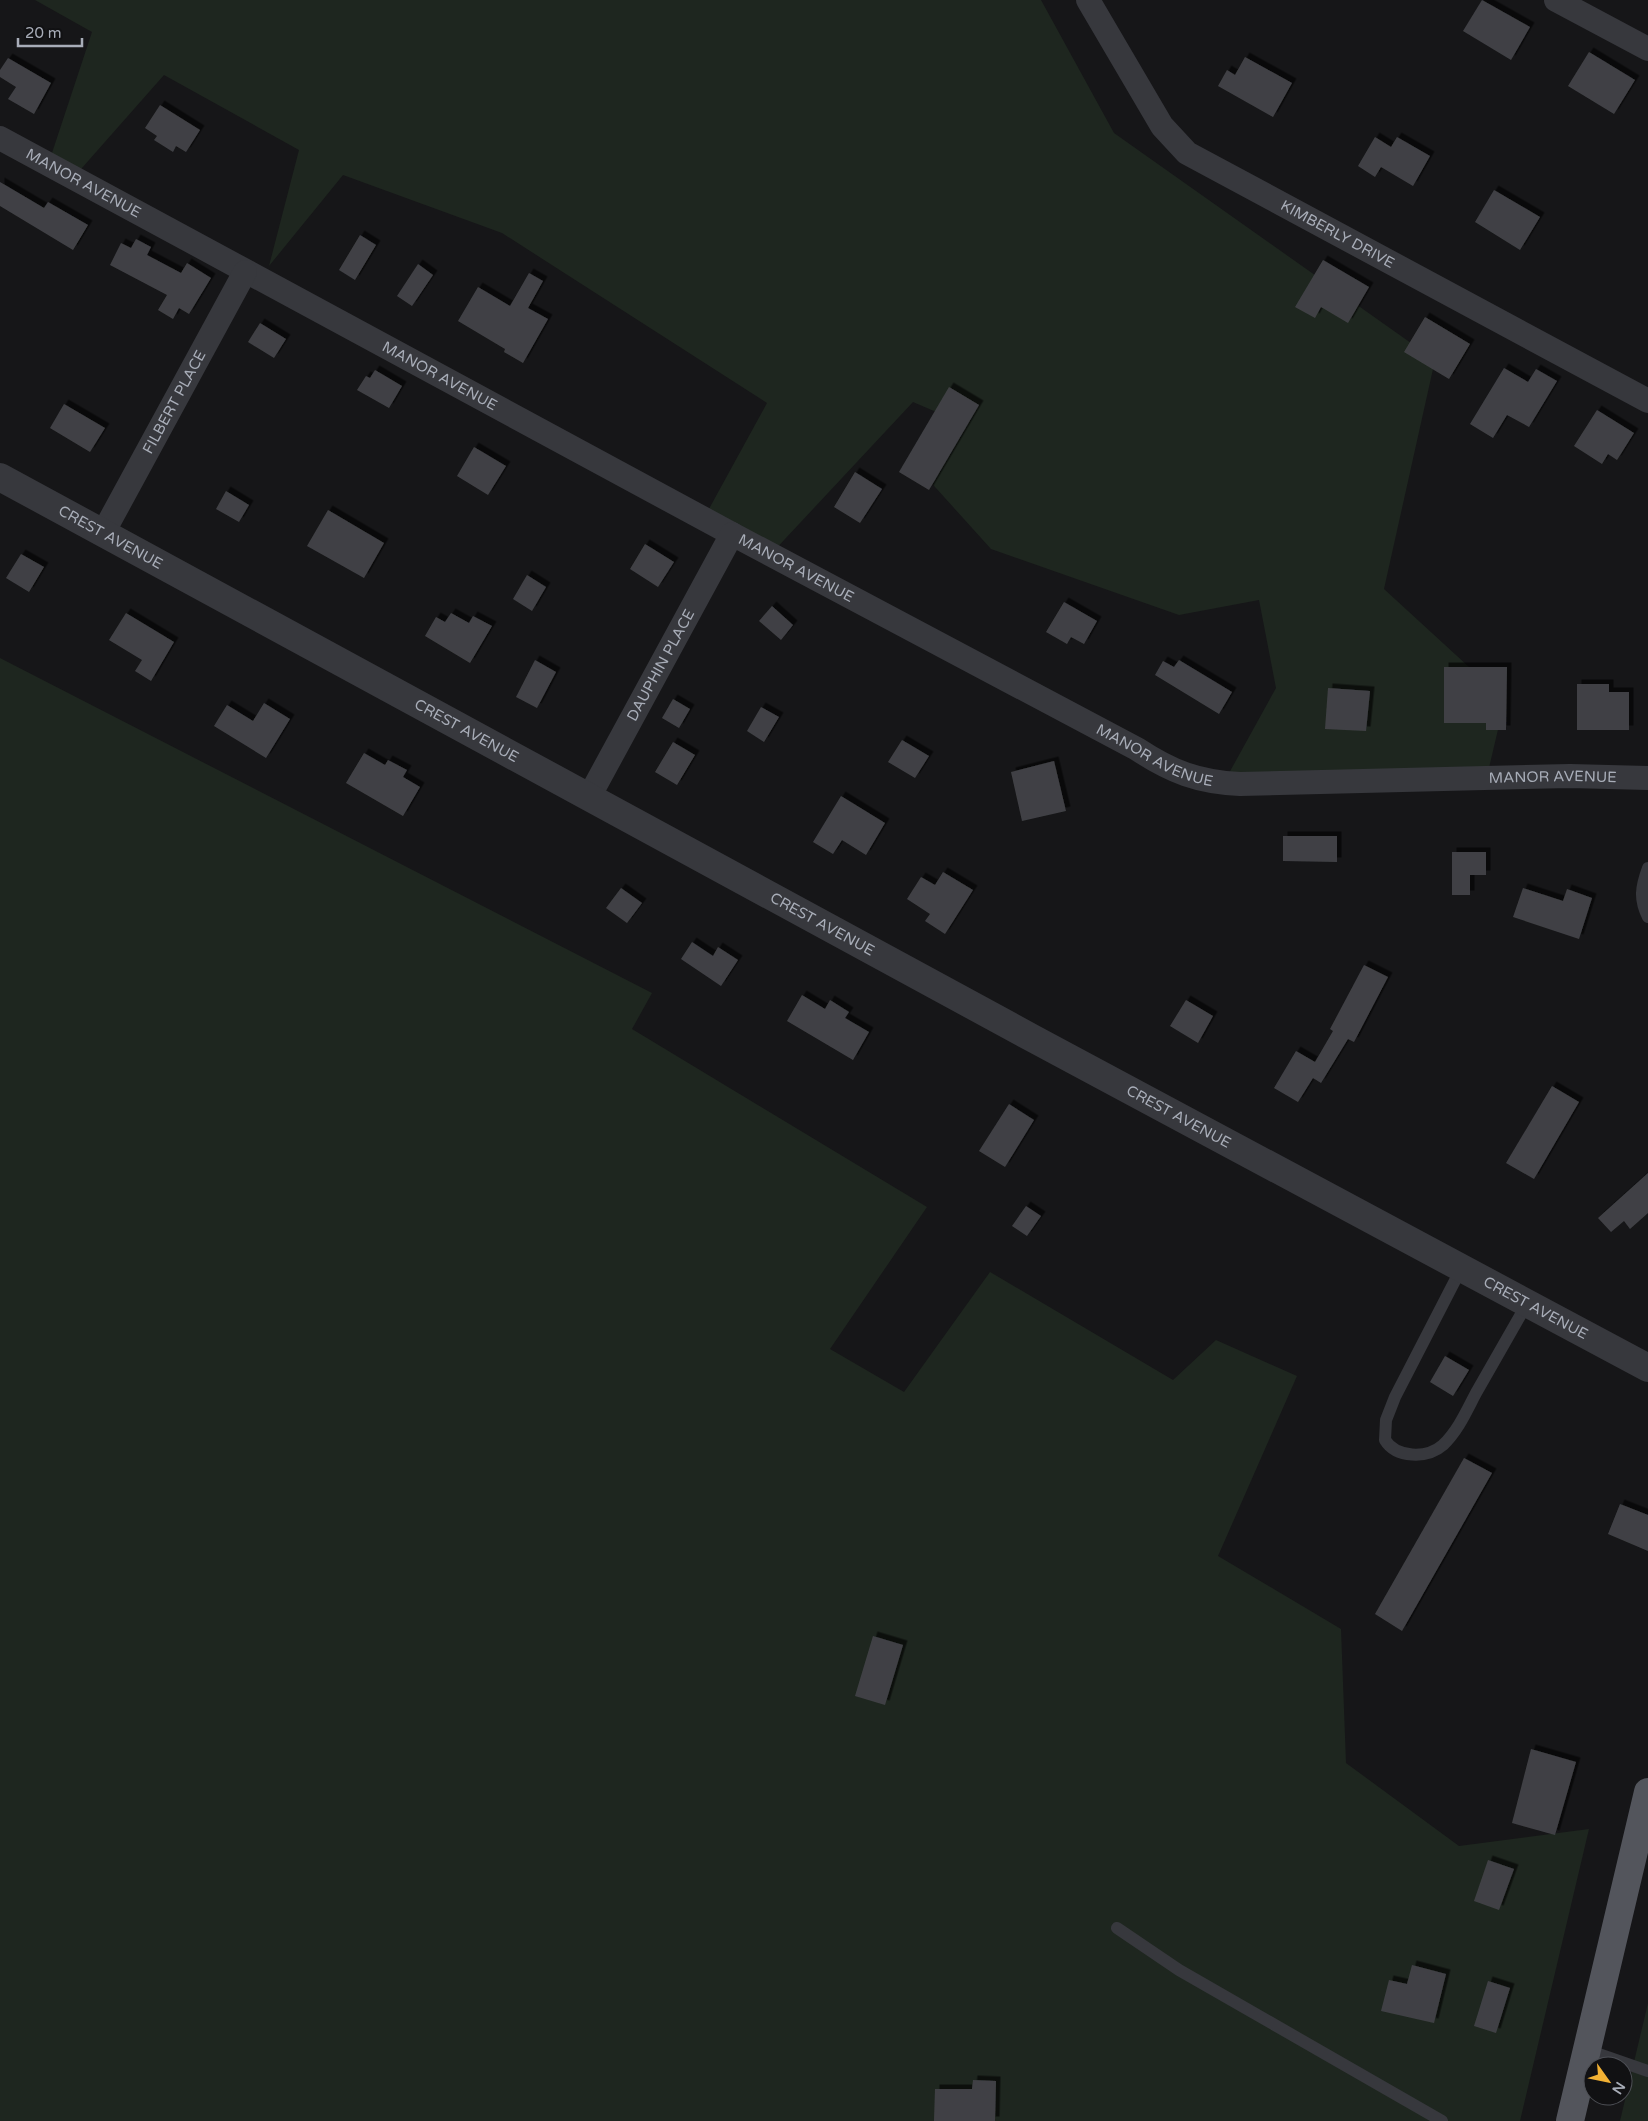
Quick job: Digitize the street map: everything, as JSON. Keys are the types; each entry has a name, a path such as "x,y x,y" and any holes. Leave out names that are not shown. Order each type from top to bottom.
{"main road":[{"path":"1570,2121 1648,1792"}],"street":[{"name":"KIMBERLY DRIVE","path":"1088,0 1162,126 1187,153 1648,401"},
{"path":"1556,0 1648,49"},
{"name":"MANOR AVENUE","path":"0,138 732,534 1137,749 1164,766 1198,779 1240,784 1570,776 1648,778"},
{"name":"FILBERT PLACE","path":"104,533 245,272"},
{"name":"CREST AVENUE","path":"0,477 1648,1368"},
{"name":"DAUPHIN PLACE","path":"589,797 732,534"}],"lane":[{"path":"1648,868 1644,879 1641,903 1648,917"},
{"path":"1462,1266 1394,1397 1386,1420 1385,1440 1396,1451 1417,1454 1429,1453 1442,1445 1458,1426 1528,1302"},
{"path":"1117,1928 1179,1970 1442,2121"},
{"path":"1587,2050 1648,2071"}],"shaded area":[{"path":"35,0 1041,0 1114,133 1435,360 1384,589 1505,700 1484,789 1223,784 1276,688 1259,600 1179,615 991,549 917,467 941,414 913,402 771,554 704,518 767,403 502,233 343,175 269,266 299,150 164,75 74,177 48,165 92,32"},
{"path":"0,658 652,993 632,1029 927,1207 830,1349 904,1392 990,1272 1173,1380 1216,1340 1297,1376 1218,1556 1341,1629 1346,1763 1459,1846 1589,1829 1520,2121 0,2121"},
{"path":"1648,2003 1648,2121 1620,2121 1624,2106 1633,2106 1633,2066"}],"building":[{"path":"1482,0 1530,27 1511,60 1463,31"},
{"path":"1589,52 1635,80 1614,114 1568,86"},
{"path":"1245,57 1292,83 1273,117 1218,86 1227,70 1235,75"},
{"path":"8,58 51,83 34,114 8,99 16,87 0,77 0,70"},
{"path":"160,105 200,130 186,152 176,146 173,152 154,140 157,136 145,128"},
{"path":"1375,137 1391,147 1397,137 1430,156 1413,186 1381,167 1375,177 1358,166"},
{"path":"0,182 44,208 48,202 88,225 73,250 0,206"},
{"path":"1494,190 1540,217 1520,250 1475,222"},
{"path":"360,235 376,245 355,280 339,270"},
{"path":"136,239 151,247 147,255 181,273 187,263 211,278 189,314 179,308 173,319 158,310 167,295 110,265 121,243 131,248"},
{"path":"1323,260 1369,287 1348,323 1321,307 1315,318 1295,307"},
{"path":"418,264 433,275 412,306 397,296"},
{"path":"529,273 543,281 528,308 548,319 523,363 504,352 505,349 458,321 478,287 510,306"},
{"path":"1425,317 1470,344 1449,379 1404,352"},
{"path":"260,323 286,339 274,358 248,342"},
{"path":"1504,368 1528,382 1536,369 1557,381 1529,427 1507,415 1493,438 1470,424"},
{"path":"375,370 402,386 389,408 357,390 366,376 370,378"},
{"path":"949,387 979,405 929,490 899,472"},
{"path":"64,404 105,428 90,452 50,428"},
{"path":"1597,410 1634,433 1617,460 1608,454 1602,464 1574,446"},
{"path":"474,447 506,466 488,495 457,476"},
{"path":"855,472 882,489 860,523 834,507"},
{"path":"226,491 249,505 239,522 216,509"},
{"path":"328,510 384,543 364,578 307,546"},
{"path":"645,544 674,562 658,587 630,569"},
{"path":"21,554 44,567 29,592 6,578"},
{"path":"527,575 546,587 532,611 513,599"},
{"path":"1064,602 1097,621 1084,644 1071,637 1067,644 1046,632"},
{"path":"772,606 793,625 781,640 759,621"},
{"path":"126,613 174,642 151,681 135,671 142,660 109,640"},
{"path":"451,613 469,623 473,616 492,626 470,663 425,636 436,617 445,622"},
{"path":"535,660 556,672 537,708 516,697"},
{"path":"1179,660 1232,692 1219,714 1155,675 1163,661 1174,667"},
{"path":"1444,667 1507,667 1506,730 1486,730 1486,723 1444,723"},
{"path":"1577,684 1609,684 1609,692 1629,692 1629,730 1577,730"},
{"path":"1328,688 1370,691 1366,731 1325,729"},
{"path":"673,699 690,709 679,728 662,718"},
{"path":"264,703 290,719 266,758 214,726 227,705 253,721"},
{"path":"761,707 779,717 764,742 747,731"},
{"path":"902,740 929,756 915,778 888,762"},
{"path":"673,742 695,755 677,785 655,772"},
{"path":"364,753 385,765 388,760 407,770 403,777 420,787 403,816 346,783"},
{"path":"1054,761 1066,811 1022,821 1011,772"},
{"path":"841,796 885,823 866,855 842,840 833,854 813,842"},
{"path":"1283,836 1337,836 1337,862 1283,861"},
{"path":"1452,852 1486,852 1486,875 1470,875 1470,895 1452,895"},
{"path":"943,872 973,890 945,934 925,921 930,914 907,899 921,877 935,885"},
{"path":"621,888 642,903 627,923 606,908"},
{"path":"1523,888 1563,901 1567,889 1592,898 1579,939 1513,917"},
{"path":"692,942 713,956 718,947 738,960 721,986 681,959"},
{"path":"1364,965 1388,977 1354,1042 1348,1039 1321,1083 1313,1078 1298,1102 1274,1088 1296,1051 1315,1062 1333,1031 1330,1029"},
{"path":"802,995 825,1009 830,1000 849,1012 845,1018 869,1032 853,1060 787,1021"},
{"path":"1186,1000 1213,1016 1198,1043 1170,1026"},
{"path":"1552,1086 1579,1102 1534,1179 1506,1163"},
{"path":"1009,1104 1034,1120 1005,1167 979,1151"},
{"path":"1648,1173 1648,1213 1630,1229 1624,1221 1611,1232 1598,1218"},
{"path":"1026,1206 1041,1216 1027,1236 1012,1226"},
{"path":"1445,1356 1469,1370 1453,1396 1430,1382"},
{"path":"1464,1458 1492,1473 1402,1631 1375,1614"},
{"path":"1620,1504 1648,1515 1648,1551 1608,1534"},
{"path":"873,1636 903,1645 885,1705 855,1696"},
{"path":"1531,1749 1576,1762 1555,1835 1512,1823"},
{"path":"1488,1860 1514,1869 1499,1910 1474,1901"},
{"path":"1412,1965 1446,1974 1434,2023 1381,2011 1389,1980 1407,1984"},
{"path":"1488,1981 1510,1988 1496,2033 1474,2026"},
{"path":"973,2080 996,2081 995,2121 934,2121 935,2089 972,2089"}]}
